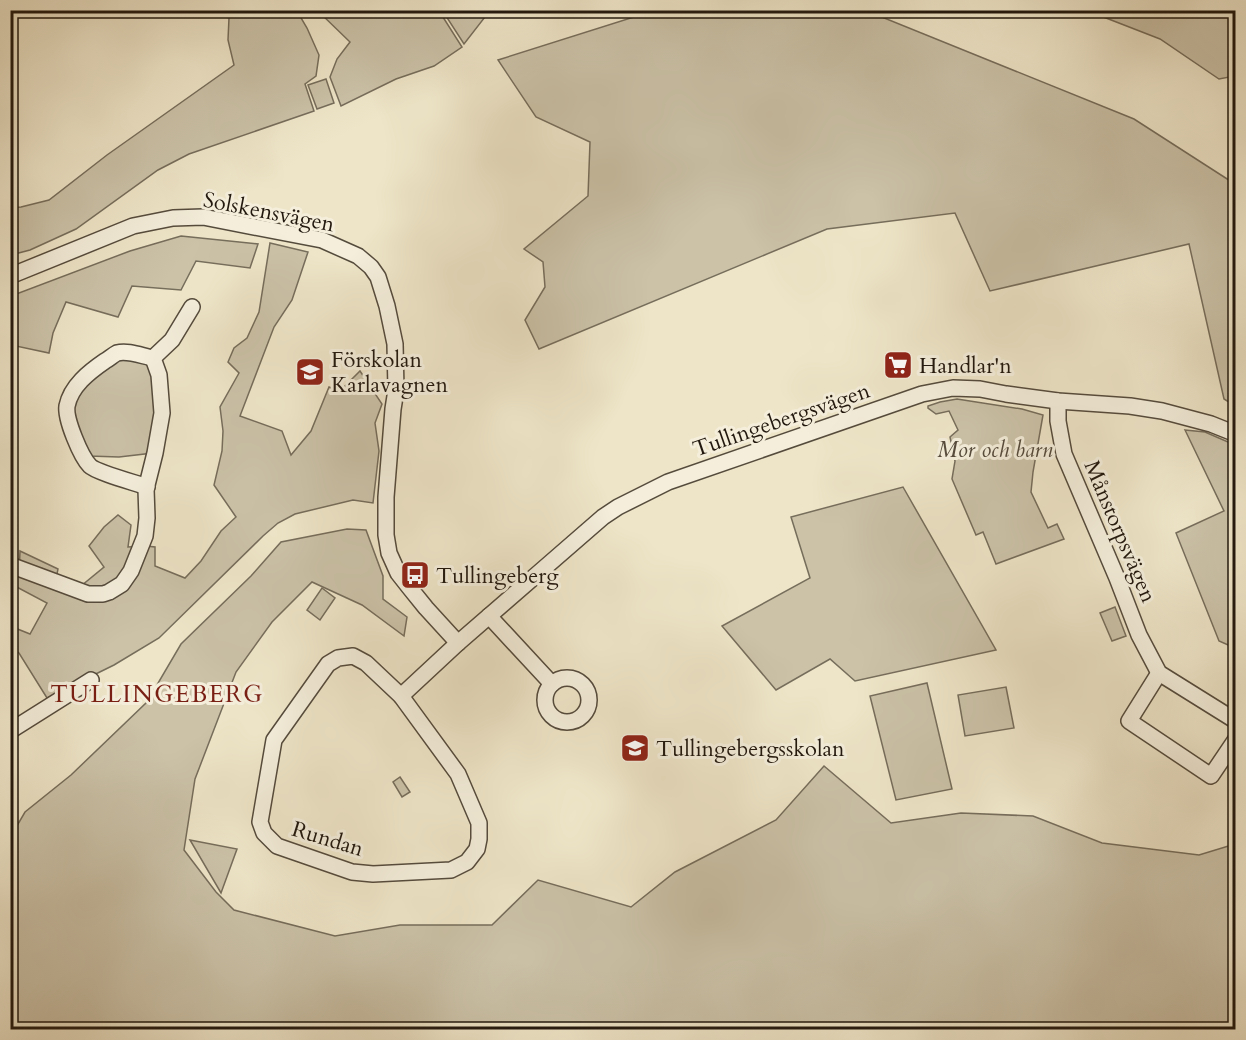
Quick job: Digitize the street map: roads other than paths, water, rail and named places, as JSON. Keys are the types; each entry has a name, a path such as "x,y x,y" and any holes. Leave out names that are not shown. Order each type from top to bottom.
{"street":[{"name":"Solskensvägen","path":"10,276 134,226 173,218 203,218 322,240 358,256 371,267 378,277 395,344 396,390 386,497 386,535 389,553 398,573 426,609 458,643"},
{"path":"153,358 172,340 192,307"},
{"path":"147,487 92,468 83,456 71,429 66,409 70,396 78,385 95,368 116,354 126,352 153,358"},
{"path":"10,565 88,594 103,594 112,591 122,584 131,571 145,536 147,487 162,413 159,375 153,358"},
{"name":"Tullingebergsvägen","path":"401,696 458,643 603,517 618,507 668,482 922,394 953,388 981,389 1058,401 1130,406 1162,411 1210,424 1236,434"},
{"name":"Månstorpsvägen","path":"1058,401 1058,421 1064,454 1139,635 1160,673 1236,721"},
{"path":"489,616 552,684"},
{"name":"Rundan","path":"353,656 366,663 401,696 465,787 478,823 479,839 477,849 467,862 451,870 373,874 352,872 277,846 264,834 260,822 274,740 328,664 338,658 353,656"},
{"path":"1160,673 1129,721 1211,776 1236,739"},
{"path":"10,731 92,680"}],"place":[{"name":"Handlar'n","path":"898,365"},
{"name":"Förskolan Karlavagnen","path":"310,372"},
{"name":"Tullingeberg","path":"415,575"},
{"name":"Tullingebergsskolan","path":"635,748"}],"district":[{"name":"TULLINGEBERG","path":"157,694"}],"park label":[{"name":"Mor och barn","path":"995,449"}]}
